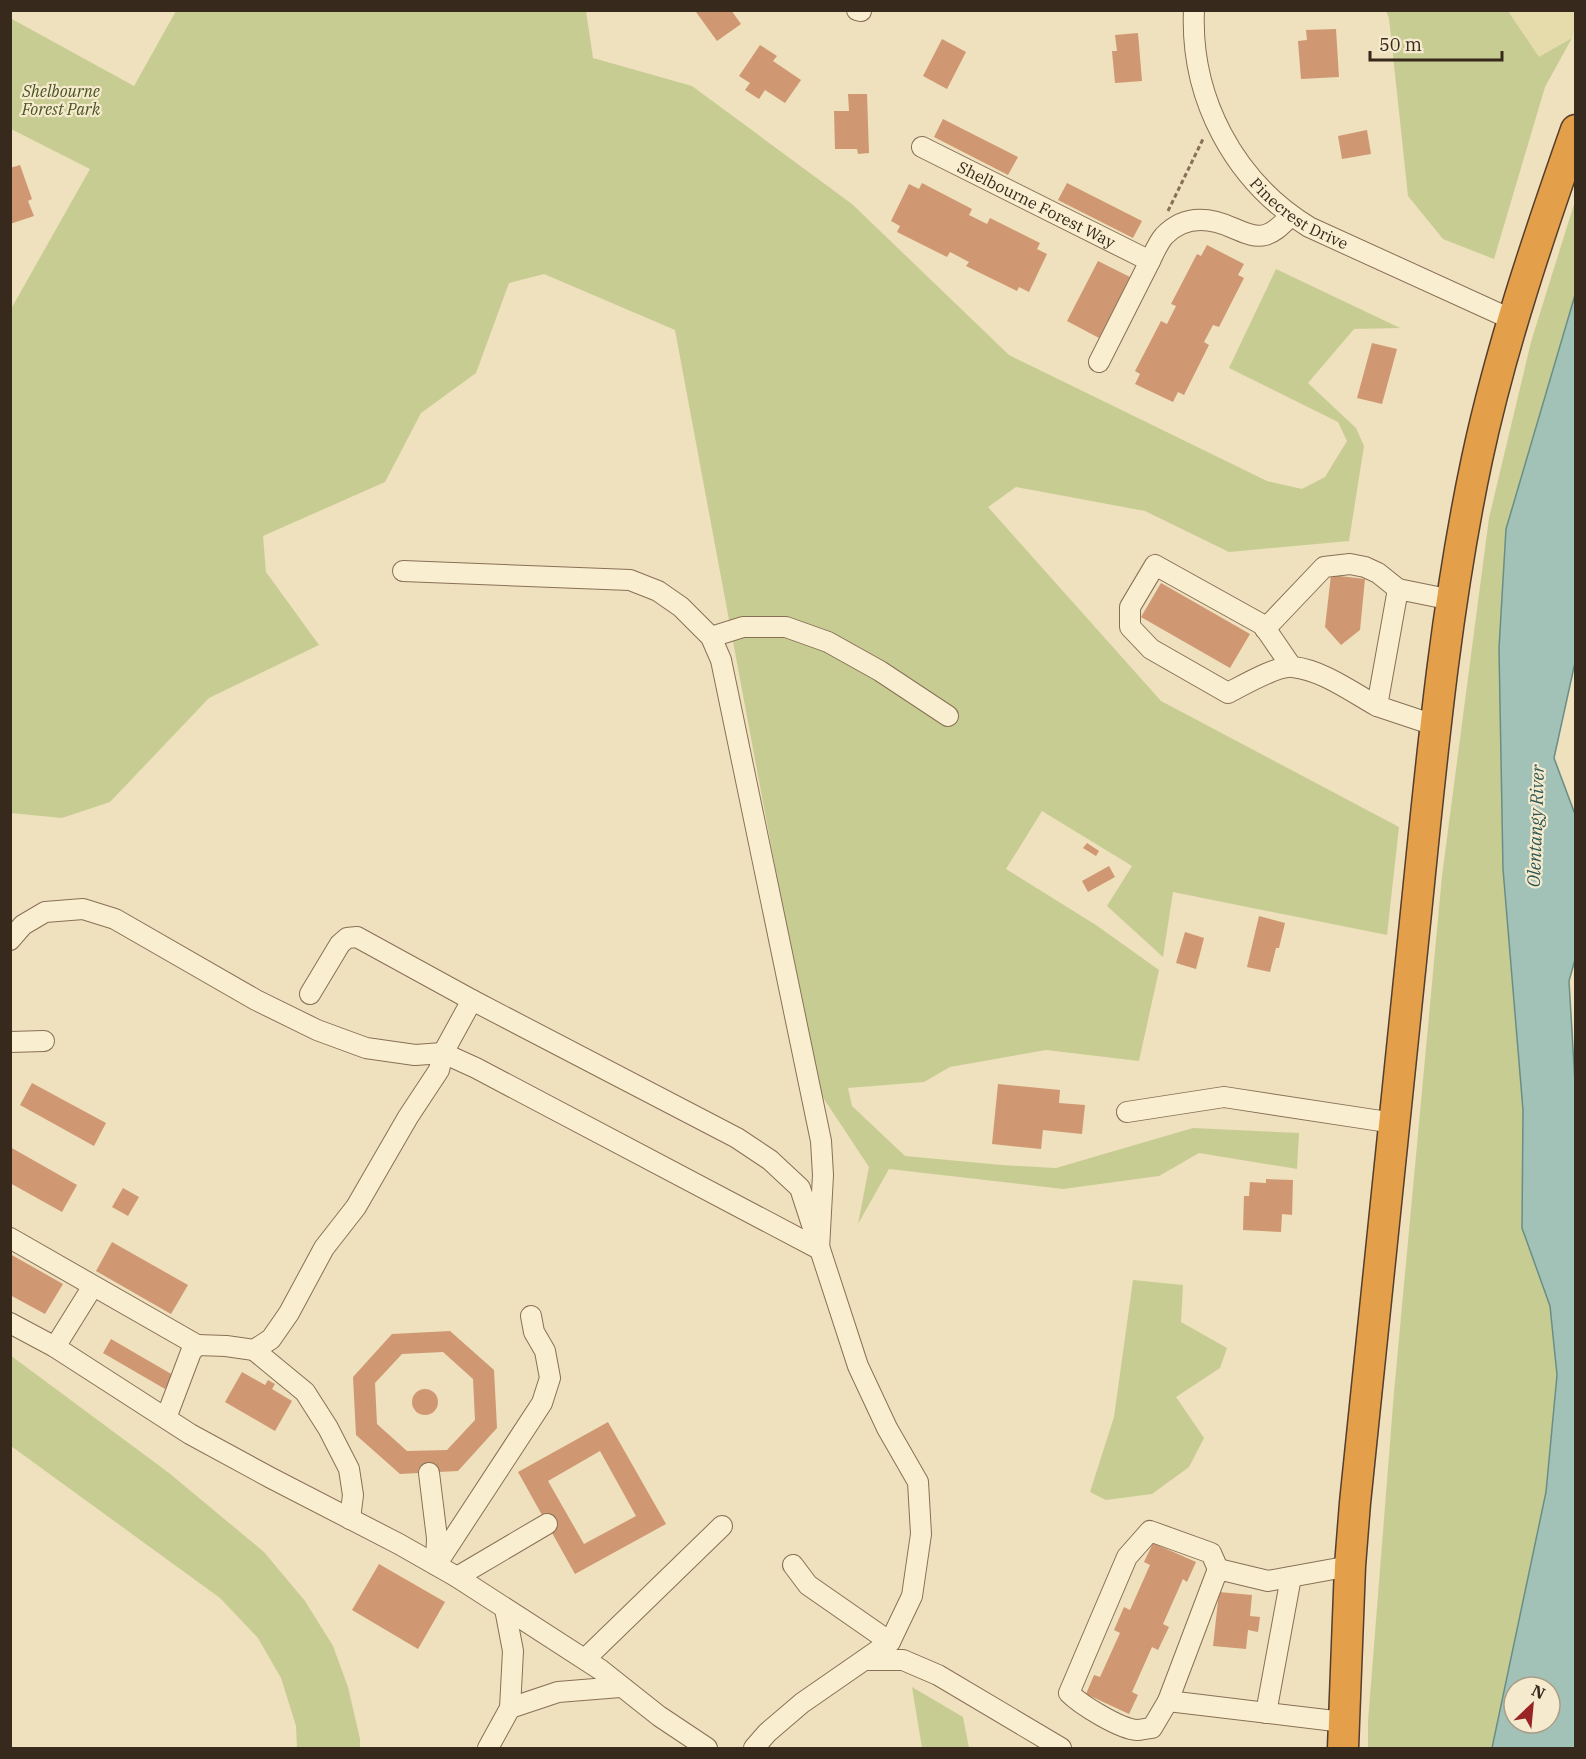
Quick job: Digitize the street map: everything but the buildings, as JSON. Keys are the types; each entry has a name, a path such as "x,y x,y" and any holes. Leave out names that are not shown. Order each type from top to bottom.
{"highway":[{"path":"1343,1735 1350,1566 1394,1123 1452,600 1478,456 1513,320 1575,130"}],"street":[{"name":"Pinecrest Drive","path":"1194,10 1199,76 1218,131 1239,162 1266,193 1291,216 1309,227 1513,320"},
{"name":"Shelbourne Forest Way","path":"922,147 1150,261"},
{"path":"1099,362 1163,237 1188,221 1204,219 1217,220 1249,235 1263,236 1276,230 1291,216"},
{"path":"1291,666 1263,625 1155,564 1130,607 1130,627 1151,649 1228,693 1265,674 1291,666 1326,677 1377,706 1437,726"},
{"path":"1265,629 1324,567 1350,564 1365,567 1378,573 1398,589 1452,600"},
{"path":"403,571 630,580 658,591 711,637 721,660 821,1141 823,1175 819,1249"},
{"path":"1377,706 1398,589"},
{"path":"711,637 743,627 786,627 828,642 880,671 948,717"},
{"path":"10,940 23,925 45,912 83,909 115,919 256,1000 317,1030 366,1048 415,1055 443,1053 486,1073 819,1249"},
{"path":"310,994 340,944 347,938 357,937 472,1000 737,1138 770,1160 800,1188 858,1366 887,1428 918,1482 921,1534 912,1596 890,1642 802,1703 767,1733 754,1749"},
{"path":"254,1350 271,1339 289,1313 324,1248 356,1207 408,1117 439,1070 443,1053 472,1000"},
{"path":"10,1042 44,1041"},
{"path":"1127,1112 1224,1097 1394,1123"},
{"path":"10,1239 197,1345 254,1350 305,1392 328,1428 349,1469 353,1495 350,1519"},
{"path":"55,1347 93,1286"},
{"path":"436,1565 542,1403 550,1378 545,1351 534,1332 531,1316"},
{"path":"10,1323 55,1347 166,1418 456,1577 585,1659 659,1716 707,1749"},
{"path":"166,1418 191,1352 197,1345"},
{"path":"429,1473 437,1538 436,1565"},
{"path":"456,1577 547,1524"},
{"path":"585,1659 722,1526"},
{"path":"1150,1531 1211,1553 1218,1569 1168,1701 1152,1728 1136,1730 1107,1719 1079,1703 1070,1693 1127,1557 1150,1531"},
{"path":"793,1565 808,1585 890,1642"},
{"path":"1218,1569 1268,1581 1350,1566"},
{"path":"1266,1713 1291,1577"},
{"path":"488,1749 510,1708 513,1651 506,1609"},
{"path":"865,1660 903,1660 938,1675 1061,1749"},
{"path":"510,1708 558,1692 620,1687"},
{"path":"1168,1701 1266,1713 1343,1735"}],"path":[{"path":"1168,215 1168,208 1203,137"}],"shaded area":[{"path":"1508,11 1575,11 1575,28 1572,38 1539,58"}],"green space":[{"name":"Shelbourne Forest Park","path":"176,11 586,11 593,58 692,86 852,204 1009,355 1267,481 1302,489 1325,477 1347,441 1338,422 1229,368 1276,269 1400,328 1354,329 1308,383 1356,428 1364,446 1349,541 1229,552 1145,511 1016,487 988,507 1161,701 1399,827 1387,935 1173,892 1163,957 1107,906 1132,866 1042,811 1006,869 1096,925 1159,970 1139,1061 1046,1050 950,1067 924,1082 848,1088 852,1106 905,1156 1056,1168 1193,1128 1299,1133 1297,1169 1199,1153 1159,1176 1063,1189 889,1169 858,1224 869,1167 816,1087 675,330 544,274 509,283 476,373 421,413 385,482 263,536 266,572 319,645 209,698 110,802 62,818 11,813 11,309 90,169 11,129 10,18 134,86"},
{"path":"1386,11 1508,11 1539,57 1572,38 1545,87 1494,259 1443,239 1408,196 1389,18"},
{"path":"1575,201 1575,295 1506,529 1499,648 1503,869 1523,1110 1522,1228 1550,1306 1557,1375 1546,1492 1507,1675 1502,1675 1502,1701 1492,1748 1368,1748 1368,1722 1394,1392 1442,876 1489,518 1531,342"},
{"path":"1133,1280 1183,1285 1181,1322 1227,1348 1220,1368 1176,1397 1204,1438 1189,1467 1152,1494 1106,1500 1090,1492 1114,1417"},
{"path":"10,1355 169,1473 264,1552 305,1601 333,1646 348,1687 360,1748 297,1748 296,1726 281,1678 258,1638 220,1598 11,1446"},
{"path":"912,1687 963,1717 969,1748 922,1748"}],"water":[{"name":"Olentangy River","path":"1575,295 1576,658 1554,758 1576,817 1576,956 1569,981 1576,1099 1575,1748 1492,1748 1502,1701 1502,1735 1562,1735 1562,1675 1507,1675 1546,1492 1557,1375 1550,1306 1522,1228 1523,1110 1503,869 1499,648 1506,529"}]}
